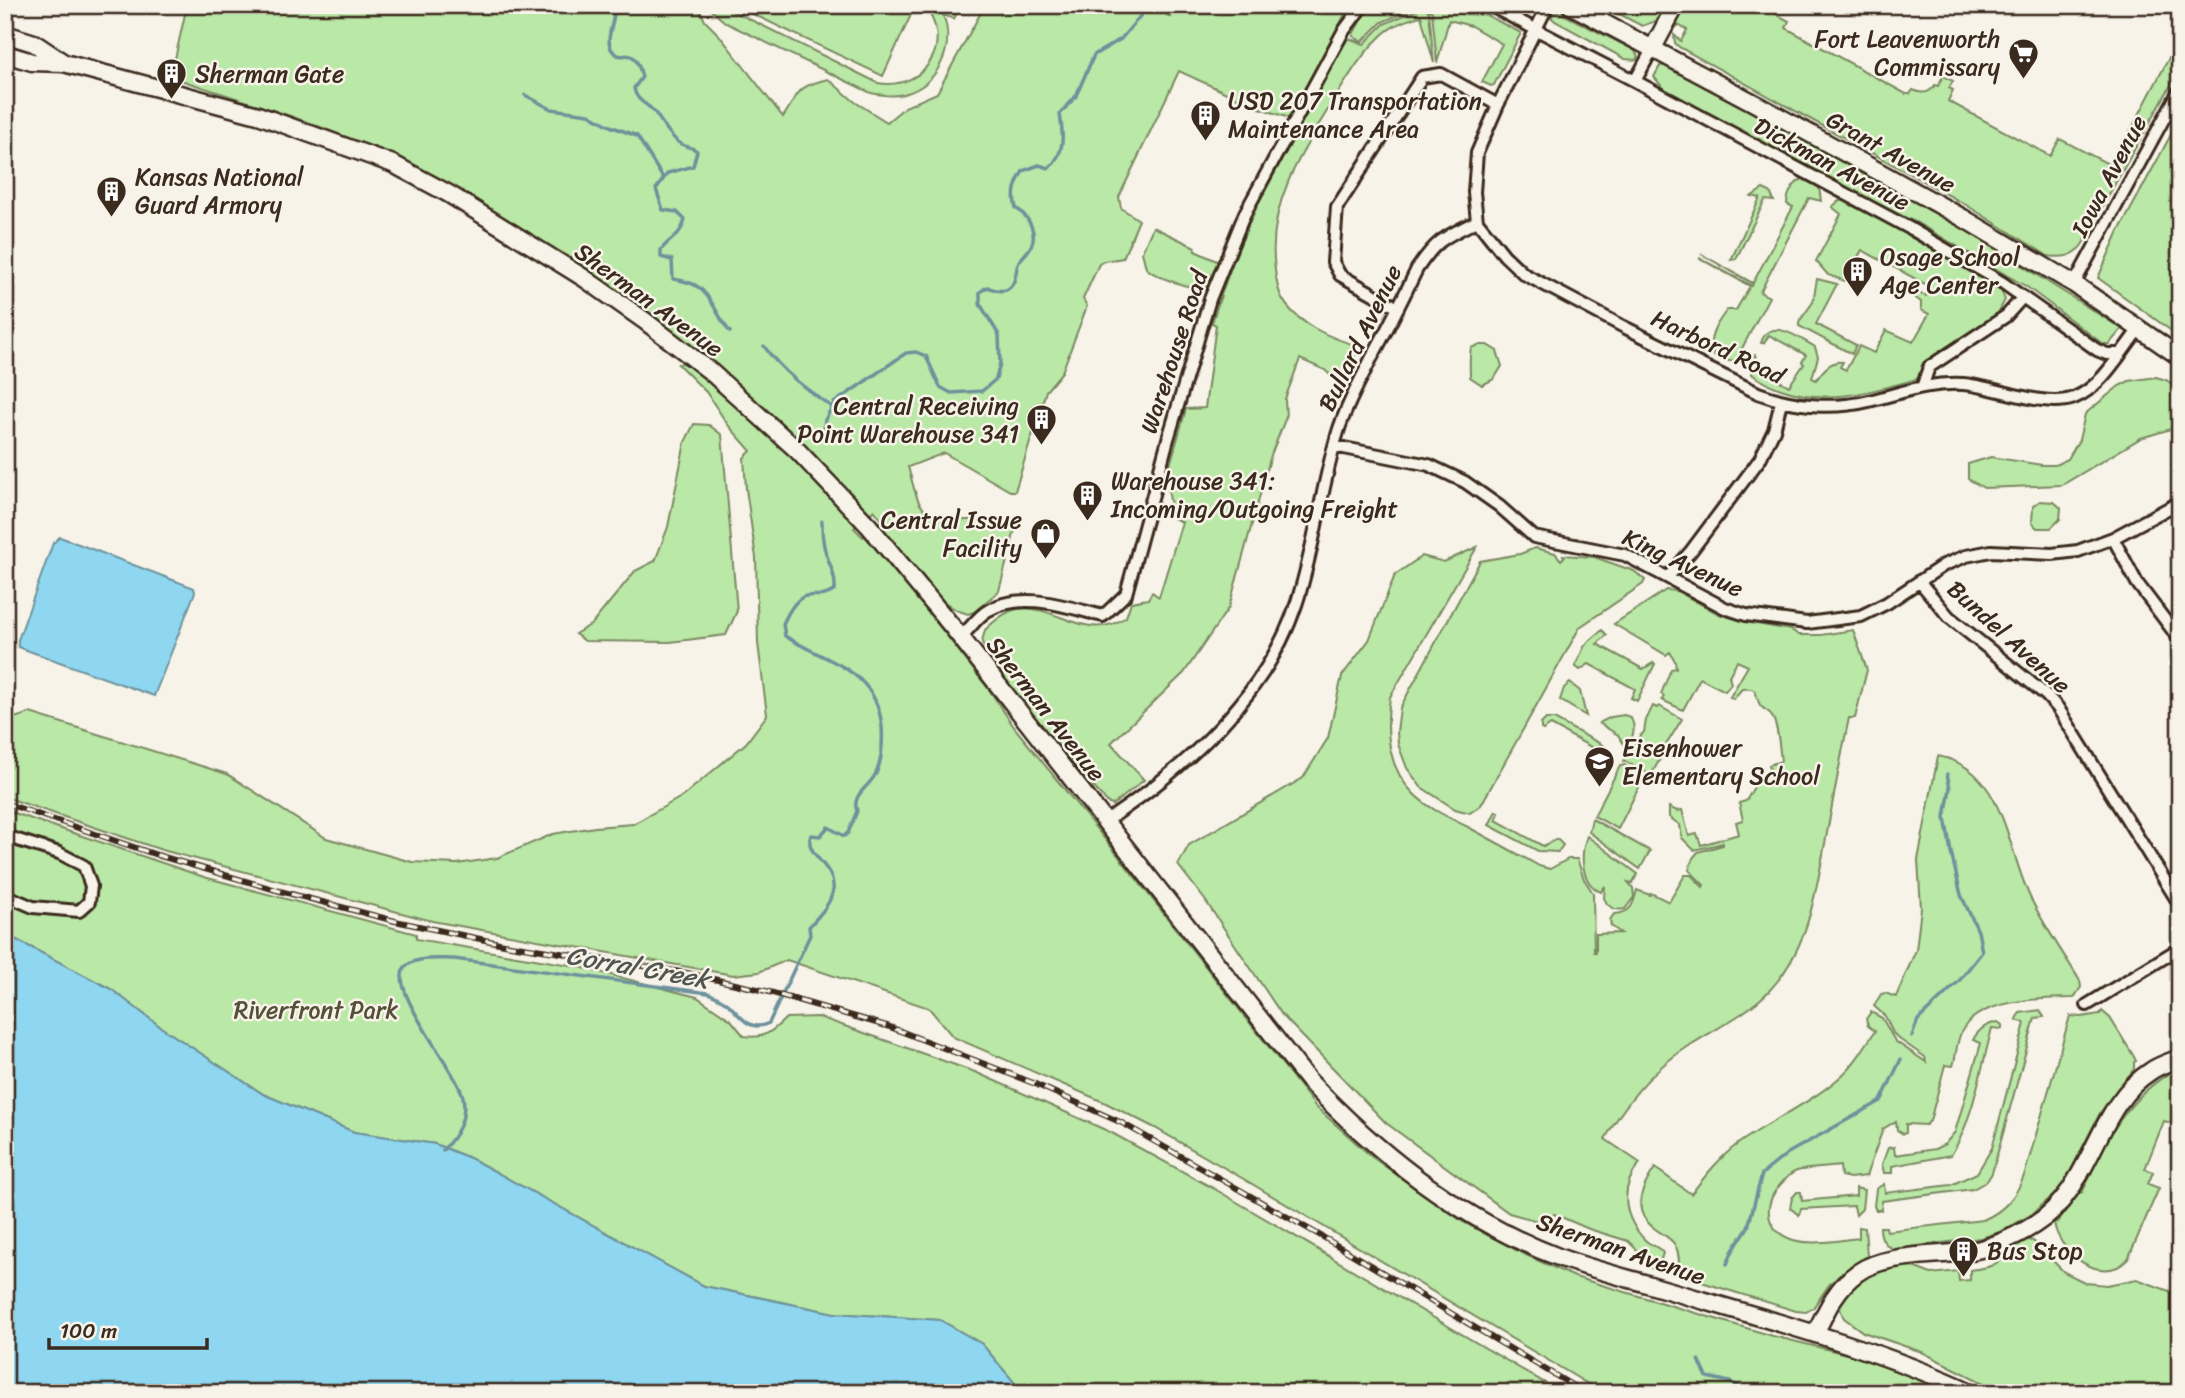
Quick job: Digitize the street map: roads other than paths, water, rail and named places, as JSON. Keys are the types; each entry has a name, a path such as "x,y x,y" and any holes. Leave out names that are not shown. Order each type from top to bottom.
{"street":[{"name":"Warehouse Road","path":"960,638 985,612 1008,602 1045,602 1103,616 1126,594 1210,299 1245,213 1343,32 1363,5"},
{"name":"Dickman Avenue","path":"1489,5 1911,229 2003,283 2097,350 2119,354"},
{"path":"1477,221 1474,192 1477,153 1548,5"},
{"name":"Grant Avenue","path":"1570,5 1951,211 2074,284 2180,357"},
{"path":"1636,81 1676,5"},
{"path":"5,34 34,43 64,62"},
{"path":"5,54 32,62 64,62"},
{"name":"Sherman Avenue","path":"64,62 258,115 393,164 449,194 584,278 710,372 797,450 869,526 1308,1080 1355,1128 1407,1171 1453,1202 1560,1258 1920,1368 1973,1393"},
{"path":"1398,308 1340,275 1333,262 1337,207 1422,77 1441,74 1498,105"},
{"name":"Iowa Avenue","path":"2074,284 2180,89"},
{"name":"Bullard Avenue","path":"1105,822 1189,758 1233,713 1280,647 1297,603 1334,446 1347,405 1417,269 1436,243 1477,221"},
{"name":"Harbord Road","path":"1477,221 1504,255 1524,274 1624,327 1781,402 1822,406 1866,402 1923,385 1960,384 1985,386 2047,401 2072,399 2097,384 2119,354"},
{"path":"1923,385 1929,367 2006,316 2023,297"},
{"path":"2119,354 2139,329"},
{"path":"1668,577 1675,572 1760,459 1774,430 1781,402"},
{"name":"King Avenue","path":"1334,446 1429,465 1465,482 1499,506 1534,537 1625,555 1725,608 1746,615 1807,623 1861,616 1887,603 1944,565 1966,556 1991,551 2052,554 2078,551 2113,538 2180,502"},
{"path":"2113,538 2137,583 2180,640"},
{"name":"Bundel Avenue","path":"1919,581 1949,617 2046,695 2058,708 2180,905"},
{"path":"5,836 59,853 84,866 91,886 89,902 79,911 33,908 5,895"},
{"path":"2087,1005 2180,948"},
{"path":"1815,1334 1834,1296 1857,1272 1878,1263 1969,1252 1993,1245 2037,1224 2073,1187 2109,1117 2122,1100 2150,1071 2180,1058"}],"water":[{"path":"60,537 194,588 195,592 154,696 18,647 18,640 53,543"},
{"path":"5,934 111,989 162,1028 263,1094 354,1132 435,1144 472,1159 704,1286 834,1313 940,1320 982,1344 1023,1393 5,1393"}],"waterway":[{"path":"613,5 610,45 616,54 631,56 639,66 642,77 634,88 635,93 653,110 679,143 697,151 693,166 668,173 656,189 663,210 677,212 685,220 678,234 661,250 661,257 672,260 673,279 690,283 703,291 730,332"},
{"name":"Corral Creek","path":"823,434 825,420 834,403 906,353 916,352 926,356 940,387 951,393 982,391 996,379 1000,363 999,335 980,304 980,292 987,287 1003,291 1011,287 1018,264 1033,241 1031,225 1016,208 1016,185 1023,171 1039,165 1049,168 1054,162 1062,143 1060,114 1076,96 1094,55 1121,39 1146,5"},
{"path":"525,95 551,109 589,114 610,126 637,136 663,178"},
{"path":"764,346 787,372 832,407"},
{"name":"Corral Creek","path":"443,1150 460,1126 464,1112 463,1097 405,992 402,976 406,966 416,961 454,959 708,993 726,1002 751,1025 762,1026 769,1023 810,935 809,927 826,906 833,890 830,874 811,849 811,835 820,836 828,827 844,836 848,833 857,811 856,800 875,775 882,752 882,727 878,707 860,679 833,661 785,636 783,624 798,600 835,590 823,543 822,521"},
{"path":"1912,1036 1918,1020 1959,981 1982,952 1978,931 1961,895 1951,852 1945,817 1950,788 1947,774"},
{"path":"1727,1264 1748,1227 1762,1174 1788,1153 1881,1101 1901,1059"},
{"path":"1699,1360 1707,1377 1730,1382 1752,1393"}],"railway":[{"path":"5,803 157,855 395,921 504,944 687,973 766,991 890,1027 1033,1083 1122,1123 1328,1240 1585,1393"}],"place":[{"name":"Fort Leavenworth Commissary","path":"2023,80"},
{"name":"Sherman Gate","path":"172,101"},
{"name":"USD 207 Transportation Maintenance Area","path":"1205,142"},
{"name":"Kansas National Guard Armory","path":"112,218"},
{"name":"Osage School Age Center","path":"1857,298"},
{"name":"Central Receiving Point Warehouse 341","path":"1042,447"},
{"name":"Warehouse 341: Incoming/Outgoing Freight","path":"1088,522"},
{"name":"Central Issue Facility","path":"1045,561"},
{"name":"Eisenhower Elementary School","path":"1599,789"},
{"name":"Bus Stop","path":"1964,1278"}],"park label":[{"name":"Riverfront Park","path":"316,1010"}]}
